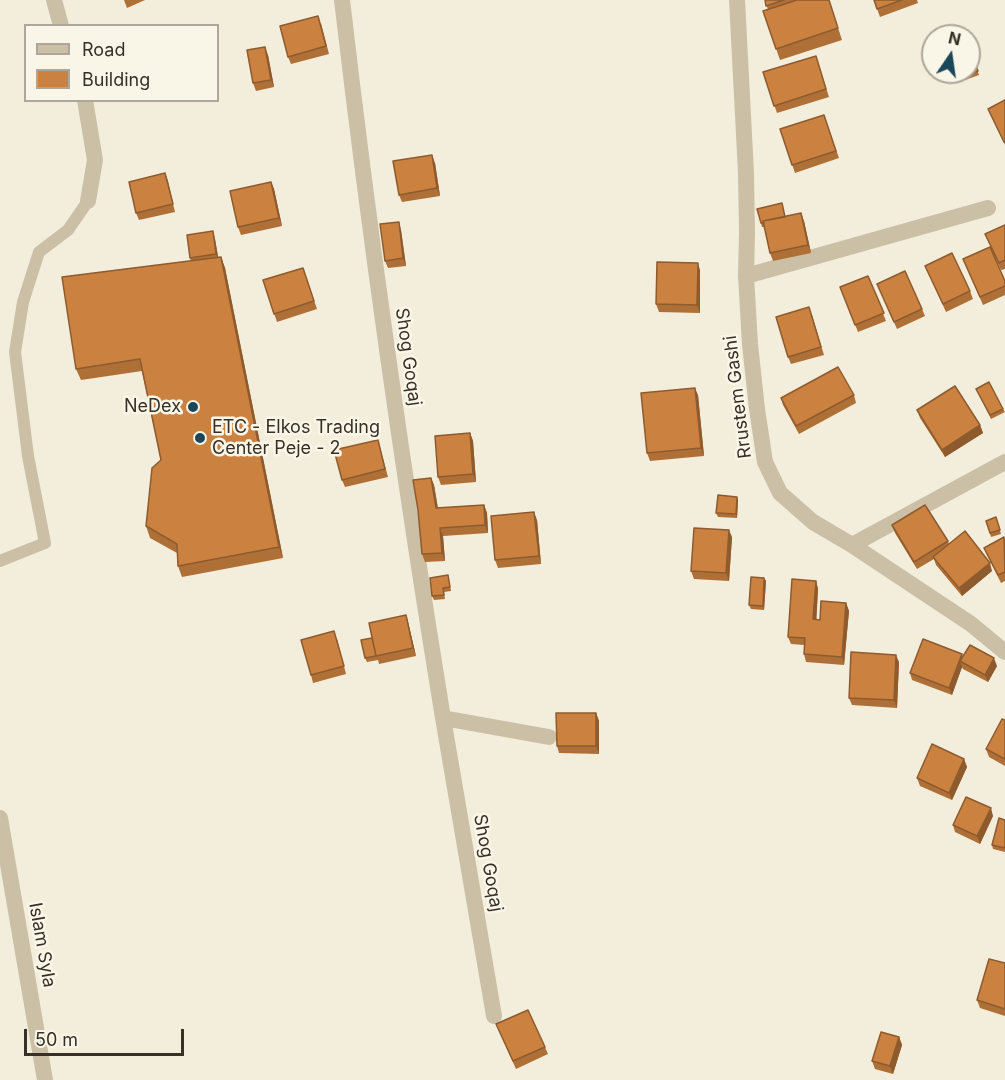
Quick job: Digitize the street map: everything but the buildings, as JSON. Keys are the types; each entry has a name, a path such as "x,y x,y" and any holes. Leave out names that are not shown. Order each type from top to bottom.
{"street":[{"path":"54,0 60,24"},
{"name":"Shog Goqaj","path":"342,0 363,173 413,534 494,1016"},
{"name":"Rrustem Gashi","path":"737,0 746,173 746,276 754,387 765,462 780,493 813,522 852,545 971,624 1005,652"},
{"path":"85,102 95,160 88,201"},
{"path":"746,276 988,208"},
{"path":"852,545 1005,462"},
{"path":"443,718 549,738"},
{"name":"Islam Syla","path":"0,818 45,1080"}],"lane":[{"path":"0,561 45,543 28,456 15,352 23,302 39,252 68,231 88,201"}],"place":[{"name":"NeDex","path":"193,407"},
{"name":"ETC - Elkos Trading Center Peje - 2","path":"200,438"}]}
